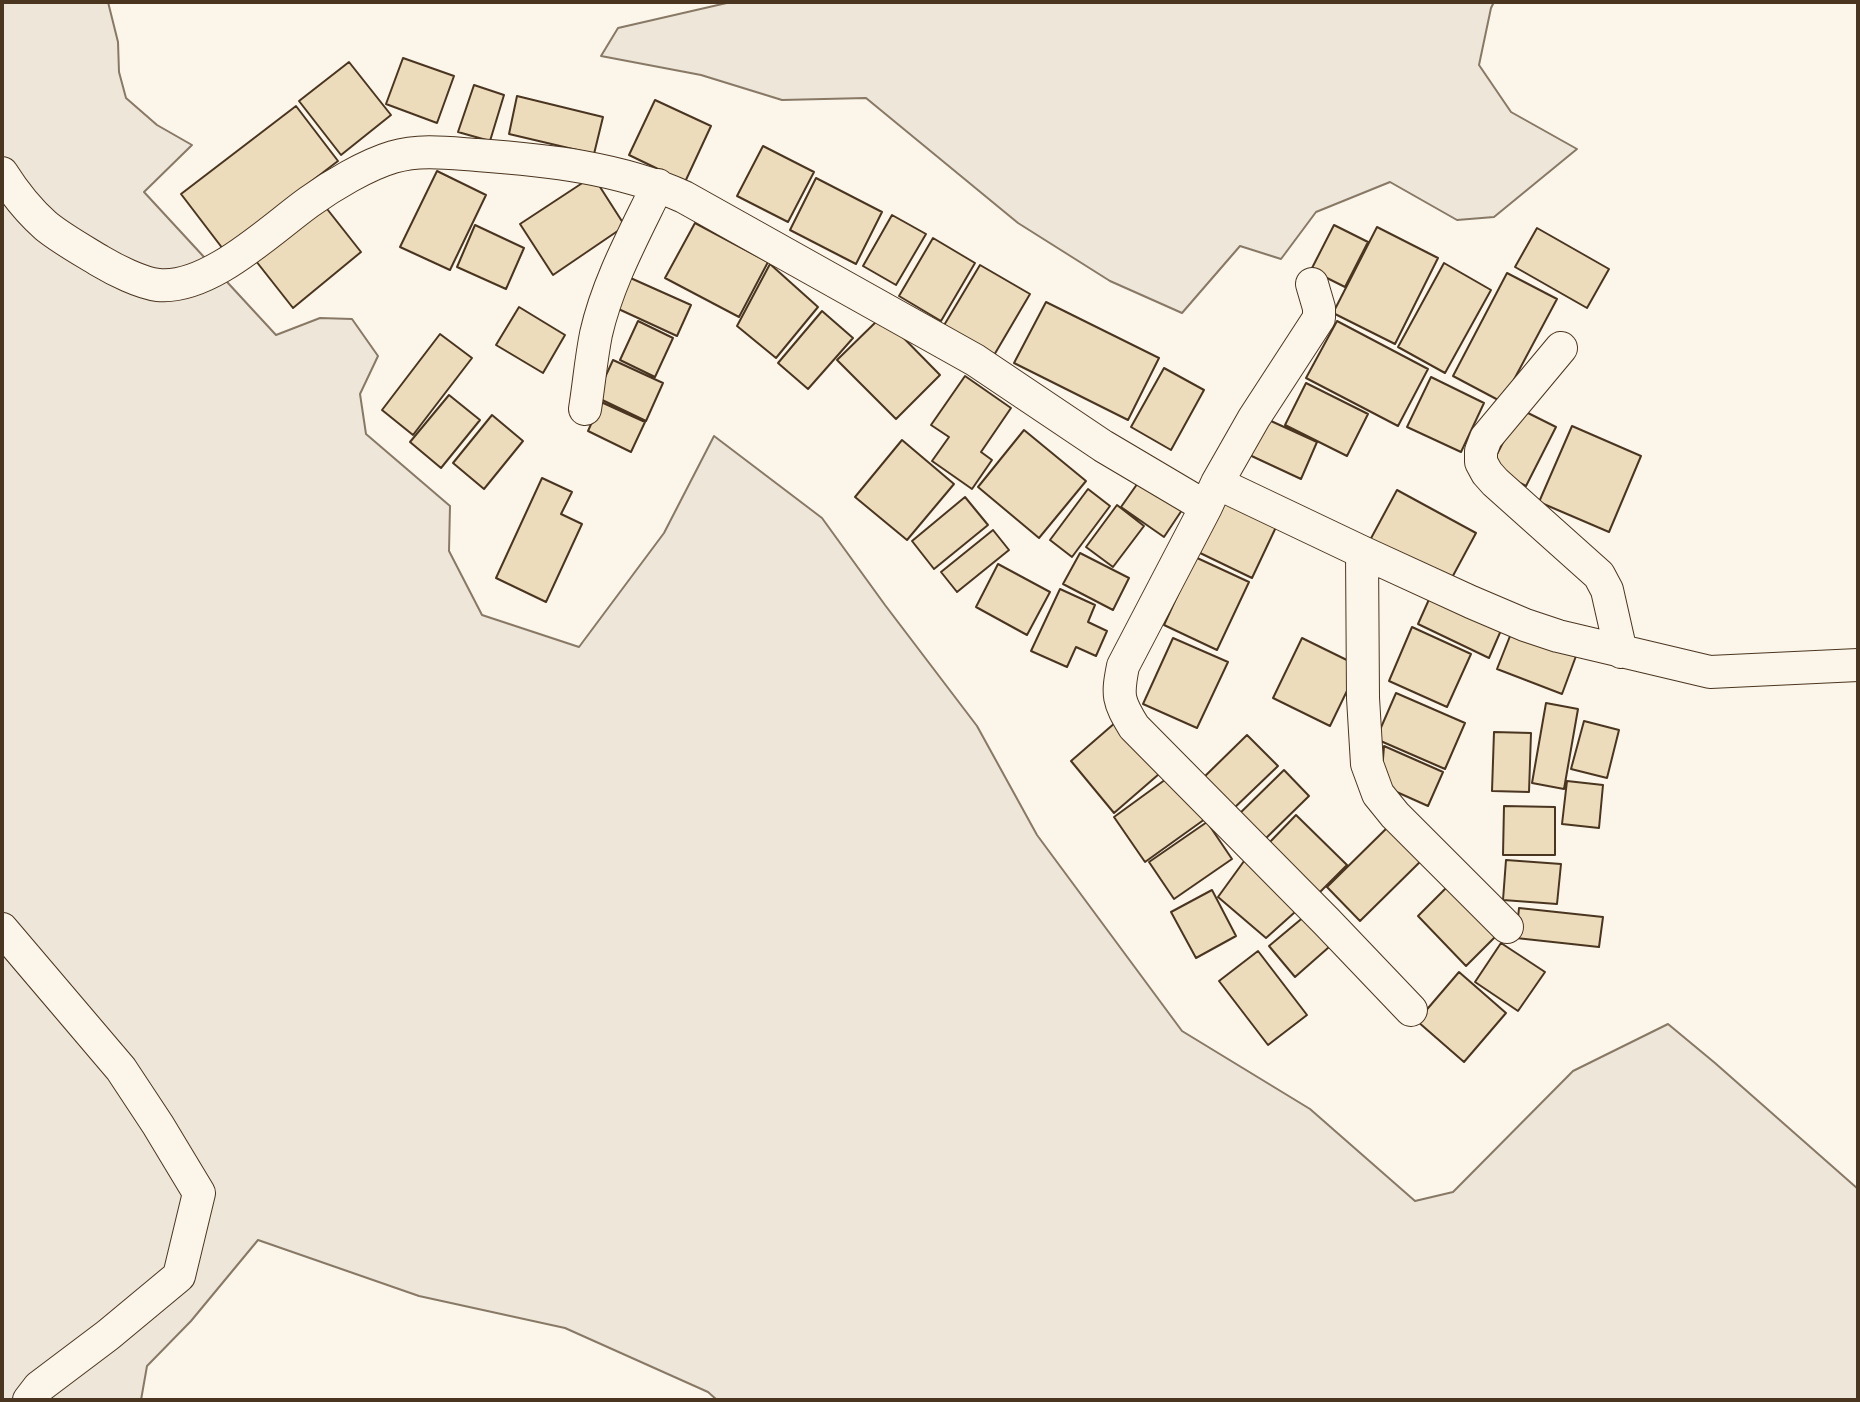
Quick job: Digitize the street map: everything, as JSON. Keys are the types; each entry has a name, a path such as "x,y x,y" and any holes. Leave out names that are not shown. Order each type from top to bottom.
{"street":[{"path":"2,173 15,192 46,226 106,264 157,285 178,284 226,264 312,200 367,167 394,157 423,152 496,156 618,174 657,185 684,197 753,235 963,353 1104,446 1211,495 1362,552 1525,625 1558,636 1710,673 1858,664"},
{"path":"585,409 596,335 606,301 616,273 657,185"},
{"path":"1312,284 1319,318 1254,418 1123,666 1119,687 1121,706 1134,727 1411,1010"},
{"path":"1561,348 1486,438 1481,451 1481,462 1495,482 1599,575 1607,590 1621,652"},
{"path":"1362,552 1363,698 1367,764 1378,794 1395,815 1507,927"},
{"path":"2,929 121,1069 199,1193 179,1276 34,1394"}],"shaded area":[{"path":"2,2 108,2 118,42 119,72 126,98 157,125 192,145 144,192 276,335 320,318 352,319 378,356 360,394 366,434 450,506 449,551 482,615 579,647 664,533 714,436 822,518 977,726 1037,835 1182,1031 1310,1109 1415,1201 1453,1192 1573,1071 1668,1024 1715,1063 1858,1189 1858,1400 717,1400 708,1392 565,1328 419,1296 258,1240 191,1321 147,1366 141,1400 2,1400"},
{"path":"731,2 1494,2 1479,65 1511,112 1577,149 1494,217 1457,220 1390,182 1316,212 1281,259 1240,246 1182,313 1110,281 1018,223 866,98 782,100 701,75 601,56 618,28"}],"building":[{"path":"403,58 454,76 437,123 386,104"},
{"path":"349,62 391,115 341,155 299,101"},
{"path":"474,85 504,95 490,141 458,132"},
{"path":"517,96 603,117 594,154 509,134"},
{"path":"655,100 711,126 685,182 629,155"},
{"path":"296,106 338,161 223,249 181,194"},
{"path":"763,146 814,172 788,222 737,196"},
{"path":"437,171 486,195 450,270 400,247"},
{"path":"593,176 625,226 553,275 520,224"},
{"path":"816,178 882,212 856,264 790,230"},
{"path":"320,200 361,252 293,308 252,256"},
{"path":"892,215 926,234 896,285 863,266"},
{"path":"695,223 768,262 739,317 665,278"},
{"path":"475,225 524,248 506,289 457,267"},
{"path":"1334,225 1368,242 1345,287 1311,270"},
{"path":"1377,227 1438,258 1395,344 1333,313"},
{"path":"1537,228 1609,269 1587,308 1515,267"},
{"path":"933,238 975,263 941,321 899,296"},
{"path":"1444,263 1491,290 1445,373 1398,347"},
{"path":"770,264 818,307 776,358 737,326"},
{"path":"980,265 1030,294 990,362 940,332"},
{"path":"1507,273 1557,299 1502,402 1453,376"},
{"path":"626,276 691,305 677,336 612,306"},
{"path":"1046,302 1159,358 1128,420 1014,363"},
{"path":"519,307 565,335 543,373 496,345"},
{"path":"822,311 853,338 808,389 778,363"},
{"path":"882,316 940,375 896,419 837,360"},
{"path":"638,321 673,338 655,377 620,360"},
{"path":"1337,321 1428,369 1398,426 1306,378"},
{"path":"440,334 472,358 413,435 382,410"},
{"path":"613,360 663,383 646,421 596,397"},
{"path":"1164,368 1204,390 1171,450 1131,427"},
{"path":"965,376 1011,408 981,452 992,460 972,489 932,461 949,437 931,425"},
{"path":"1431,377 1484,403 1461,452 1407,427"},
{"path":"1306,383 1368,414 1347,456 1285,425"},
{"path":"449,395 480,420 441,468 410,442"},
{"path":"601,402 645,422 631,452 588,431"},
{"path":"1520,409 1556,427 1526,486 1490,468"},
{"path":"492,415 523,441 484,489 453,463"},
{"path":"1260,416 1317,442 1301,479 1243,452"},
{"path":"1572,426 1641,456 1609,532 1539,502"},
{"path":"1024,430 1086,481 1039,538 978,487"},
{"path":"902,440 954,484 907,540 855,497"},
{"path":"542,478 572,492 561,514 582,524 546,602 496,578"},
{"path":"1140,480 1182,510 1164,537 1121,507"},
{"path":"1088,489 1110,506 1072,557 1050,540"},
{"path":"1397,490 1476,533 1448,585 1369,542"},
{"path":"965,497 988,525 934,569 912,541"},
{"path":"1223,500 1277,525 1252,578 1198,552"},
{"path":"1117,505 1144,526 1113,567 1086,547"},
{"path":"993,530 1009,550 957,592 941,572"},
{"path":"1080,553 1129,578 1113,610 1063,584"},
{"path":"1195,557 1249,582 1217,650 1164,625"},
{"path":"998,564 1050,592 1027,635 976,607"},
{"path":"1060,589 1095,605 1088,622 1107,631 1096,656 1076,647 1067,667 1031,651"},
{"path":"1431,595 1502,628 1489,658 1418,624"},
{"path":"1412,627 1471,654 1447,707 1389,681"},
{"path":"1512,631 1576,656 1562,694 1497,669"},
{"path":"1173,638 1228,662 1197,728 1143,704"},
{"path":"1302,638 1359,666 1330,726 1273,698"},
{"path":"1396,693 1465,723 1445,769 1376,739"},
{"path":"1546,703 1578,709 1564,789 1532,783"},
{"path":"1584,721 1619,730 1607,778 1571,769"},
{"path":"1116,722 1159,774 1114,813 1071,761"},
{"path":"1494,732 1531,733 1529,792 1492,791"},
{"path":"1247,735 1278,766 1230,812 1200,781"},
{"path":"1384,746 1443,772 1428,806 1381,785"},
{"path":"1284,770 1309,796 1259,845 1234,819"},
{"path":"1173,774 1205,819 1145,862 1114,817"},
{"path":"1567,781 1603,785 1599,828 1562,824"},
{"path":"1504,806 1555,807 1555,855 1503,855"},
{"path":"1296,815 1347,865 1318,894 1268,844"},
{"path":"1395,820 1428,854 1360,921 1327,887"},
{"path":"1207,822 1232,859 1174,899 1149,862"},
{"path":"1247,857 1295,912 1266,938 1218,897"},
{"path":"1506,860 1561,864 1557,904 1503,900"},
{"path":"1448,886 1496,936 1466,966 1418,916"},
{"path":"1212,890 1236,936 1196,958 1171,912"},
{"path":"1519,908 1603,917 1599,947 1516,938"},
{"path":"1312,910 1337,940 1295,977 1269,946"},
{"path":"1501,943 1545,972 1518,1011 1475,982"},
{"path":"1258,951 1307,1015 1268,1045 1219,981"},
{"path":"1459,972 1506,1013 1464,1062 1417,1021"}]}
